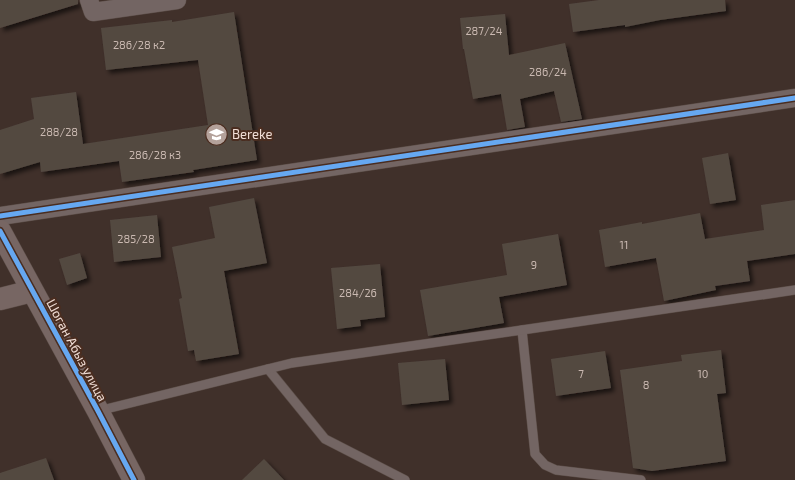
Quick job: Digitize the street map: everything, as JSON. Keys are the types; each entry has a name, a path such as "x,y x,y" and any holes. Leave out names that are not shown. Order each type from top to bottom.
{"street":[{"path":"89,0 93,12 176,0"},
{"path":"0,216 795,98"},
{"name":"Шоган Абыз улица","path":"0,231 134,480"},
{"path":"0,299 32,291"}],"lane":[{"path":"98,411 292,363 795,290"},
{"path":"522,330 535,454 545,465 556,470 641,480"},
{"path":"268,370 325,439 405,480"},
{"path":"581,480 598,475"}],"building":[{"path":"0,0 78,0 78,4 0,28"},
{"path":"599,0 725,0 726,11 660,20 625,27 625,25 573,32 569,4"},
{"path":"234,12 257,160 193,170 194,172 122,182 119,161 41,172 40,162 0,174 0,130 34,119 31,98 76,92 83,144 208,125 198,60 106,70 101,28 172,20 172,22"},
{"path":"505,14 509,55 565,43 582,119 561,122 554,91 520,99 525,127 507,130 501,94 473,99 463,49 460,18"},
{"path":"728,153 736,200 710,204 702,158"},
{"path":"254,198 267,263 224,271 239,354 196,361 194,350 188,351 179,299 182,298 172,247 215,238 209,207"},
{"path":"795,200 795,254 747,261 750,281 715,286 716,290 664,301 656,258 605,267 599,230 642,222 642,224 700,213 705,239 764,230 761,205"},
{"path":"157,215 161,257 114,262 110,220"},
{"path":"558,234 567,285 499,297 504,323 428,336 420,290 507,275 502,244"},
{"path":"80,253 87,278 67,285 59,259"},
{"path":"380,264 385,317 360,320 361,326 337,329 331,268"},
{"path":"721,350 726,393 717,394 726,461 652,471 633,468 620,370 682,361 681,355"},
{"path":"605,351 611,388 556,396 551,359"},
{"path":"445,359 449,400 402,405 398,363"},
{"path":"46,458 54,480 0,480 0,473"},
{"path":"264,459 284,480 242,480"}],"cycle path":[{"path":"0,216 795,98"},
{"path":"0,231 134,480"}],"place":[{"name":"Bereke","path":"217,134"}]}
